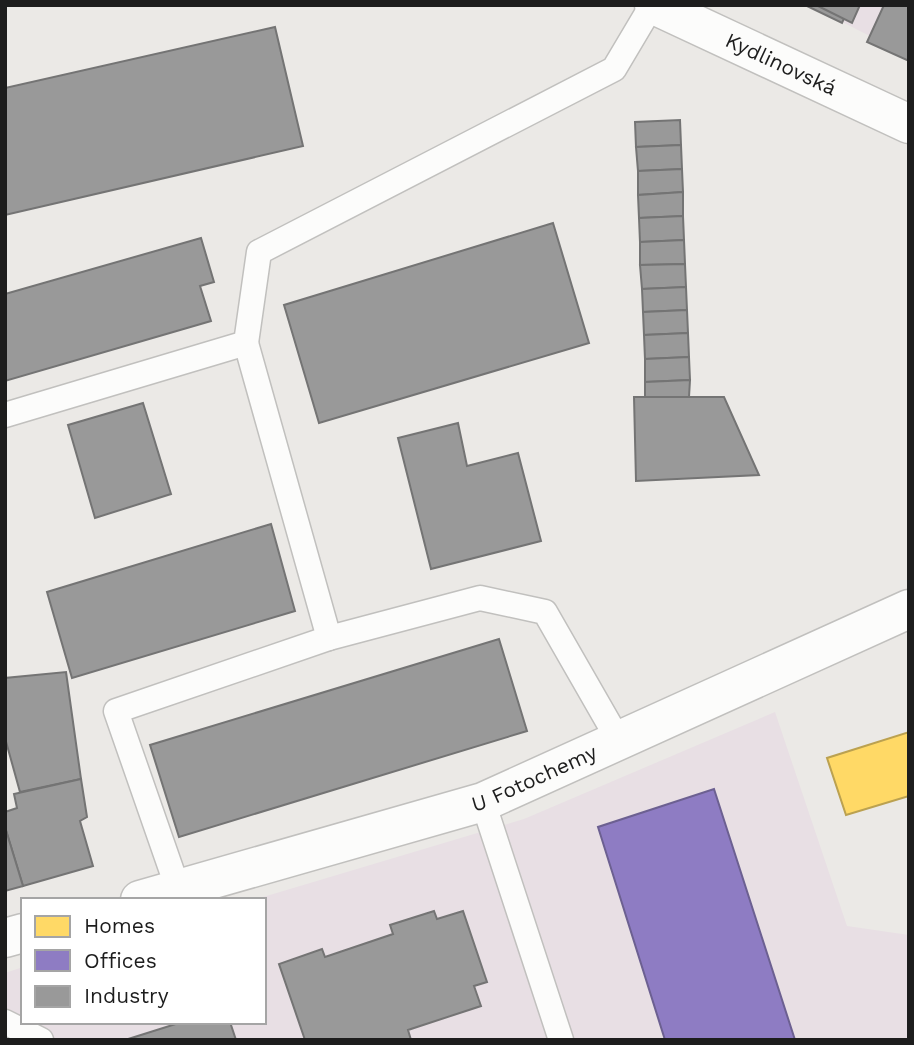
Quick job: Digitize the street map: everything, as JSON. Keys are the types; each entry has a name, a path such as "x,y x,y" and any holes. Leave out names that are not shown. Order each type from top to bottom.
{"street":[{"name":"Kydlinovská","path":"653,5 909,124"},
{"name":"U Fotochemy","path":"147,898 483,802 909,609"}],"lane":[{"path":"329,638 246,344 259,252 614,69 653,5"},
{"path":"5,415 246,344"},
{"path":"178,889 116,711 329,638 480,598 545,612 619,741"},
{"path":"483,802 561,1040"},
{"path":"5,1022 41,1040"}],"shaded area":[{"path":"809,5 909,5 909,56"},
{"path":"775,712 847,926 909,935 909,1040 5,1040 5,973 21,968 21,1024 266,1024 266,898 260,898 524,819"}],"building: Homes":[{"path":"909,732 909,796 846,815 827,758"}],"building: Offices":[{"path":"714,789 795,1040 665,1040 598,827"}],"building: Industry":[{"path":"805,5 850,5 842,23"},
{"path":"816,5 860,5 852,23"},
{"path":"884,5 909,5 909,61 867,42"},
{"path":"275,27 303,146 5,215 5,88"},
{"path":"680,120 681,145 636,147 635,122"},
{"path":"681,145 682,169 638,171 636,147"},
{"path":"682,169 683,192 638,195 638,171"},
{"path":"683,192 683,216 639,218 638,195"},
{"path":"683,216 684,240 640,242 639,218"},
{"path":"553,223 589,343 319,423 284,305"},
{"path":"201,238 214,282 200,286 211,321 5,381 5,294"},
{"path":"684,240 685,264 640,265 640,242"},
{"path":"685,264 686,287 642,289 640,265"},
{"path":"686,287 687,310 643,312 642,289"},
{"path":"687,310 688,333 644,335 643,312"},
{"path":"688,333 689,357 645,359 644,335"},
{"path":"689,357 690,380 645,382 645,359"},
{"path":"690,380 689,397 645,397 645,382"},
{"path":"634,397 724,397 759,475 636,481"},
{"path":"143,403 171,494 95,518 68,425"},
{"path":"458,423 467,466 518,453 541,541 431,569 398,438"},
{"path":"271,524 295,611 72,678 47,592"},
{"path":"499,639 527,731 179,837 150,745"},
{"path":"66,672 81,779 20,792 5,738 5,678"},
{"path":"81,779 87,817 80,821 93,866 23,886 5,827 5,812 17,808 14,794"},
{"path":"5,827 23,886 5,891"},
{"path":"434,911 437,919 463,911 487,982 474,986 481,1006 408,1030 411,1040 305,1040 279,964 322,949 325,957 393,934 390,925"},
{"path":"176,1024 231,1024 236,1040 125,1040"}]}
